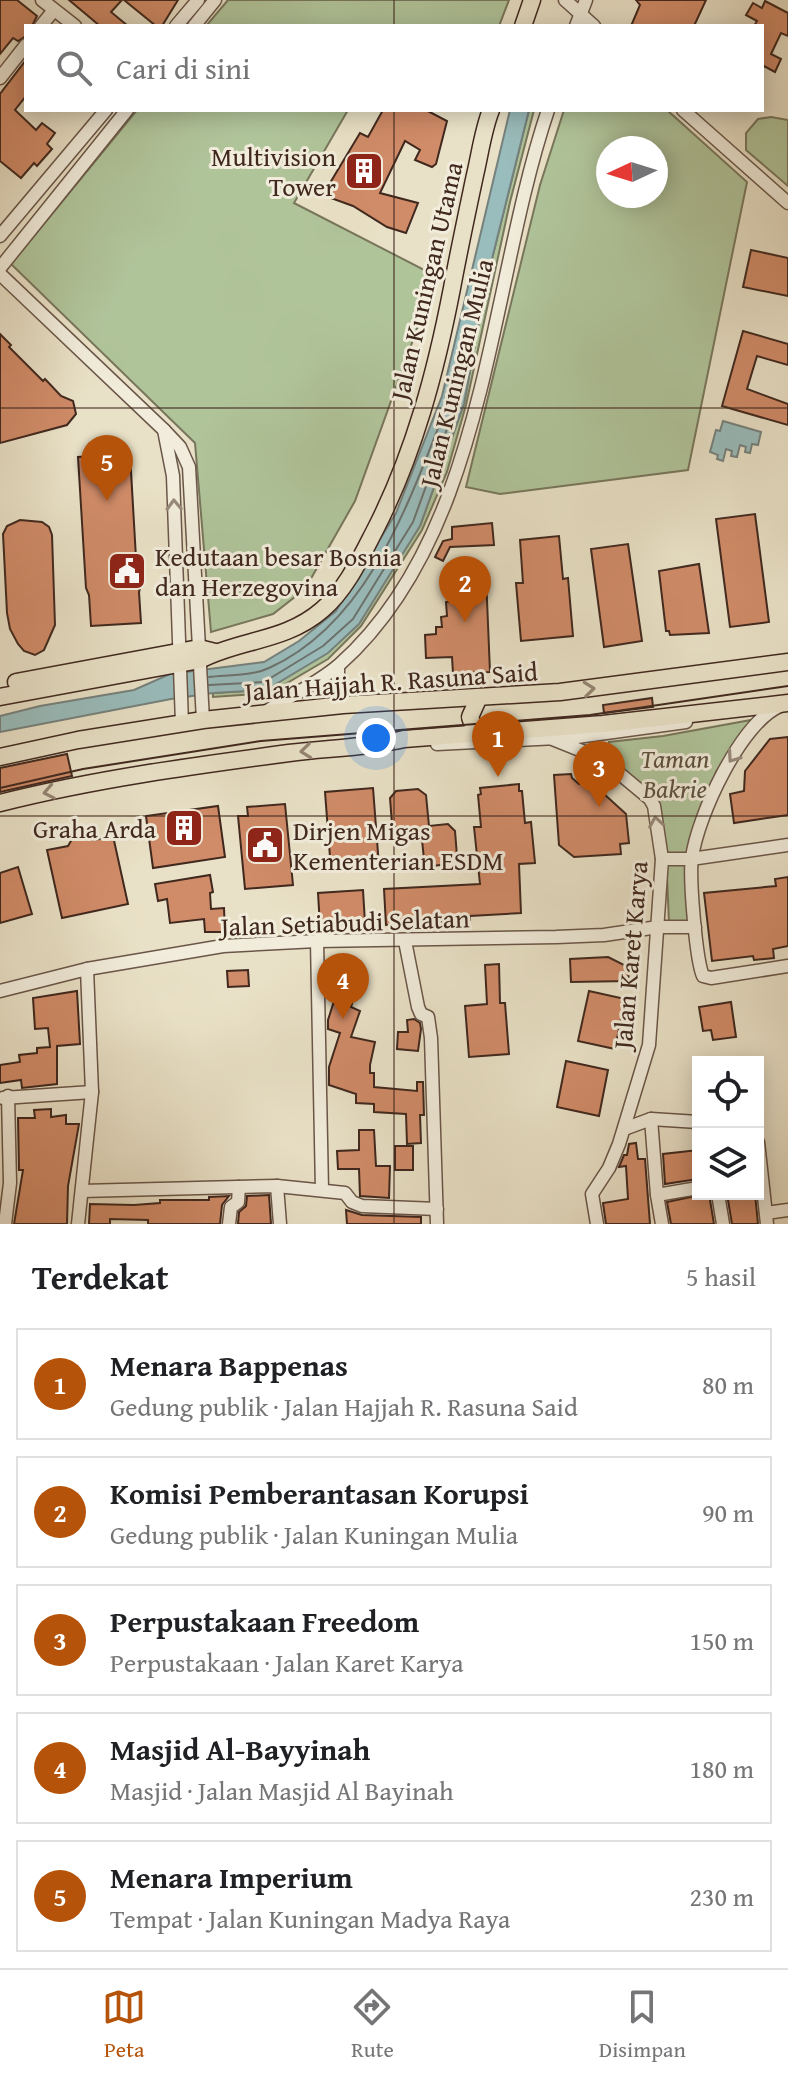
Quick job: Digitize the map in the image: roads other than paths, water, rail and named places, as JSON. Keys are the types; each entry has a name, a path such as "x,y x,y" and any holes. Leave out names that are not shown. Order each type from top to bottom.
{"main road":[{"path":"524,24 532,0"},
{"name":"Jalan Kuningan Utama","path":"0,697 180,662 272,638 303,624 324,609 344,585 364,552 399,476 435,372 465,218 491,112"},
{"name":"Jalan Kuningan Utama","path":"0,685 180,662"},
{"name":"Jalan Hajjah R. Rasuna Said","path":"0,757 78,740 203,720 343,705 610,687 788,662"},
{"path":"469,735 470,717 479,697"},
{"path":"453,699 469,735"},
{"path":"0,803 106,780 216,762 384,744 404,739 603,724 787,703"}],"street":[{"path":"42,0 48,18 68,24"},
{"path":"178,24 198,0"},
{"path":"196,24 215,0"},
{"path":"586,0 573,11 591,24"},
{"path":"0,78 24,48"},
{"path":"0,236 104,112"},
{"path":"0,268 125,112"},
{"name":"Jalan Kuningan Mulia","path":"265,713 338,666 377,623 420,561 443,513 473,421 512,241 547,112"},
{"path":"685,112 788,203"},
{"path":"0,274 180,447 189,467 204,656 203,720"},
{"path":"164,430 173,476 182,723"},
{"path":"338,666 338,687 343,705"},
{"path":"787,703 764,716 723,771 702,820 691,859 699,968 703,976 711,978 788,966"},
{"path":"384,744 406,747 550,738 684,722 731,709"},
{"name":"Jalan Karet Karya","path":"550,738 602,759 650,799 654,806 662,859 649,1045 624,1129 609,1168 592,1194 597,1224"},
{"path":"662,859 691,859 788,845"},
{"name":"Jalan Setiabudi Selatan","path":"0,991 87,969 223,946 604,935 658,927 695,927"},
{"path":"317,941 322,1190"},
{"path":"405,941 418,1007 421,1014 428,1017 431,1038 437,1224"},
{"path":"78,1224 92,1092 87,969"},
{"path":"5,1224 10,1183 4,1098 92,1092"},
{"path":"651,1119 662,1224"},
{"path":"624,1129 651,1119 692,1122"},
{"path":"82,1191 277,1186 345,1193 355,1205 437,1209"},
{"path":"277,1186 280,1224"},
{"path":"229,1224 231,1207 238,1202 239,1187"},
{"path":"657,1195 692,1189"},
{"path":"719,1200 723,1224"},
{"path":"766,1219 788,1210"}],"water":[{"path":"510,112 529,112 486,283 464,404 420,526 359,624 328,653 266,690 171,699 0,732 0,716 134,690 170,674 264,662 299,641 336,611 396,513 442,396"},
{"path":"723,421 761,432 758,445 752,444 750,453 740,445 737,457 731,456 732,451 726,449 723,461 717,459 718,455 710,452 716,430 720,431"}],"tram line":[{"path":"0,788 83,769 261,741 590,715 788,686"}],"place":[{"name":"Multivision Tower","path":"364,171"},
{"name":"Menara Imperium","path":"107,501"},
{"name":"Kedutaan besar Bosnia dan Herzegovina","path":"127,571"},
{"name":"Komisi Pemberantasan Korupsi","path":"465,622"},
{"name":"Menara Bappenas","path":"498,777"},
{"name":"Perpustakaan Freedom","path":"599,807"},
{"name":"Graha Arda","path":"184,828"},
{"name":"Dirjen Migas Kementerian ESDM","path":"265,845"},
{"name":"Masjid Al-Bayyinah","path":"343,1019"}],"park label":[{"name":"Taman Bakrie","path":"675,773"}]}
